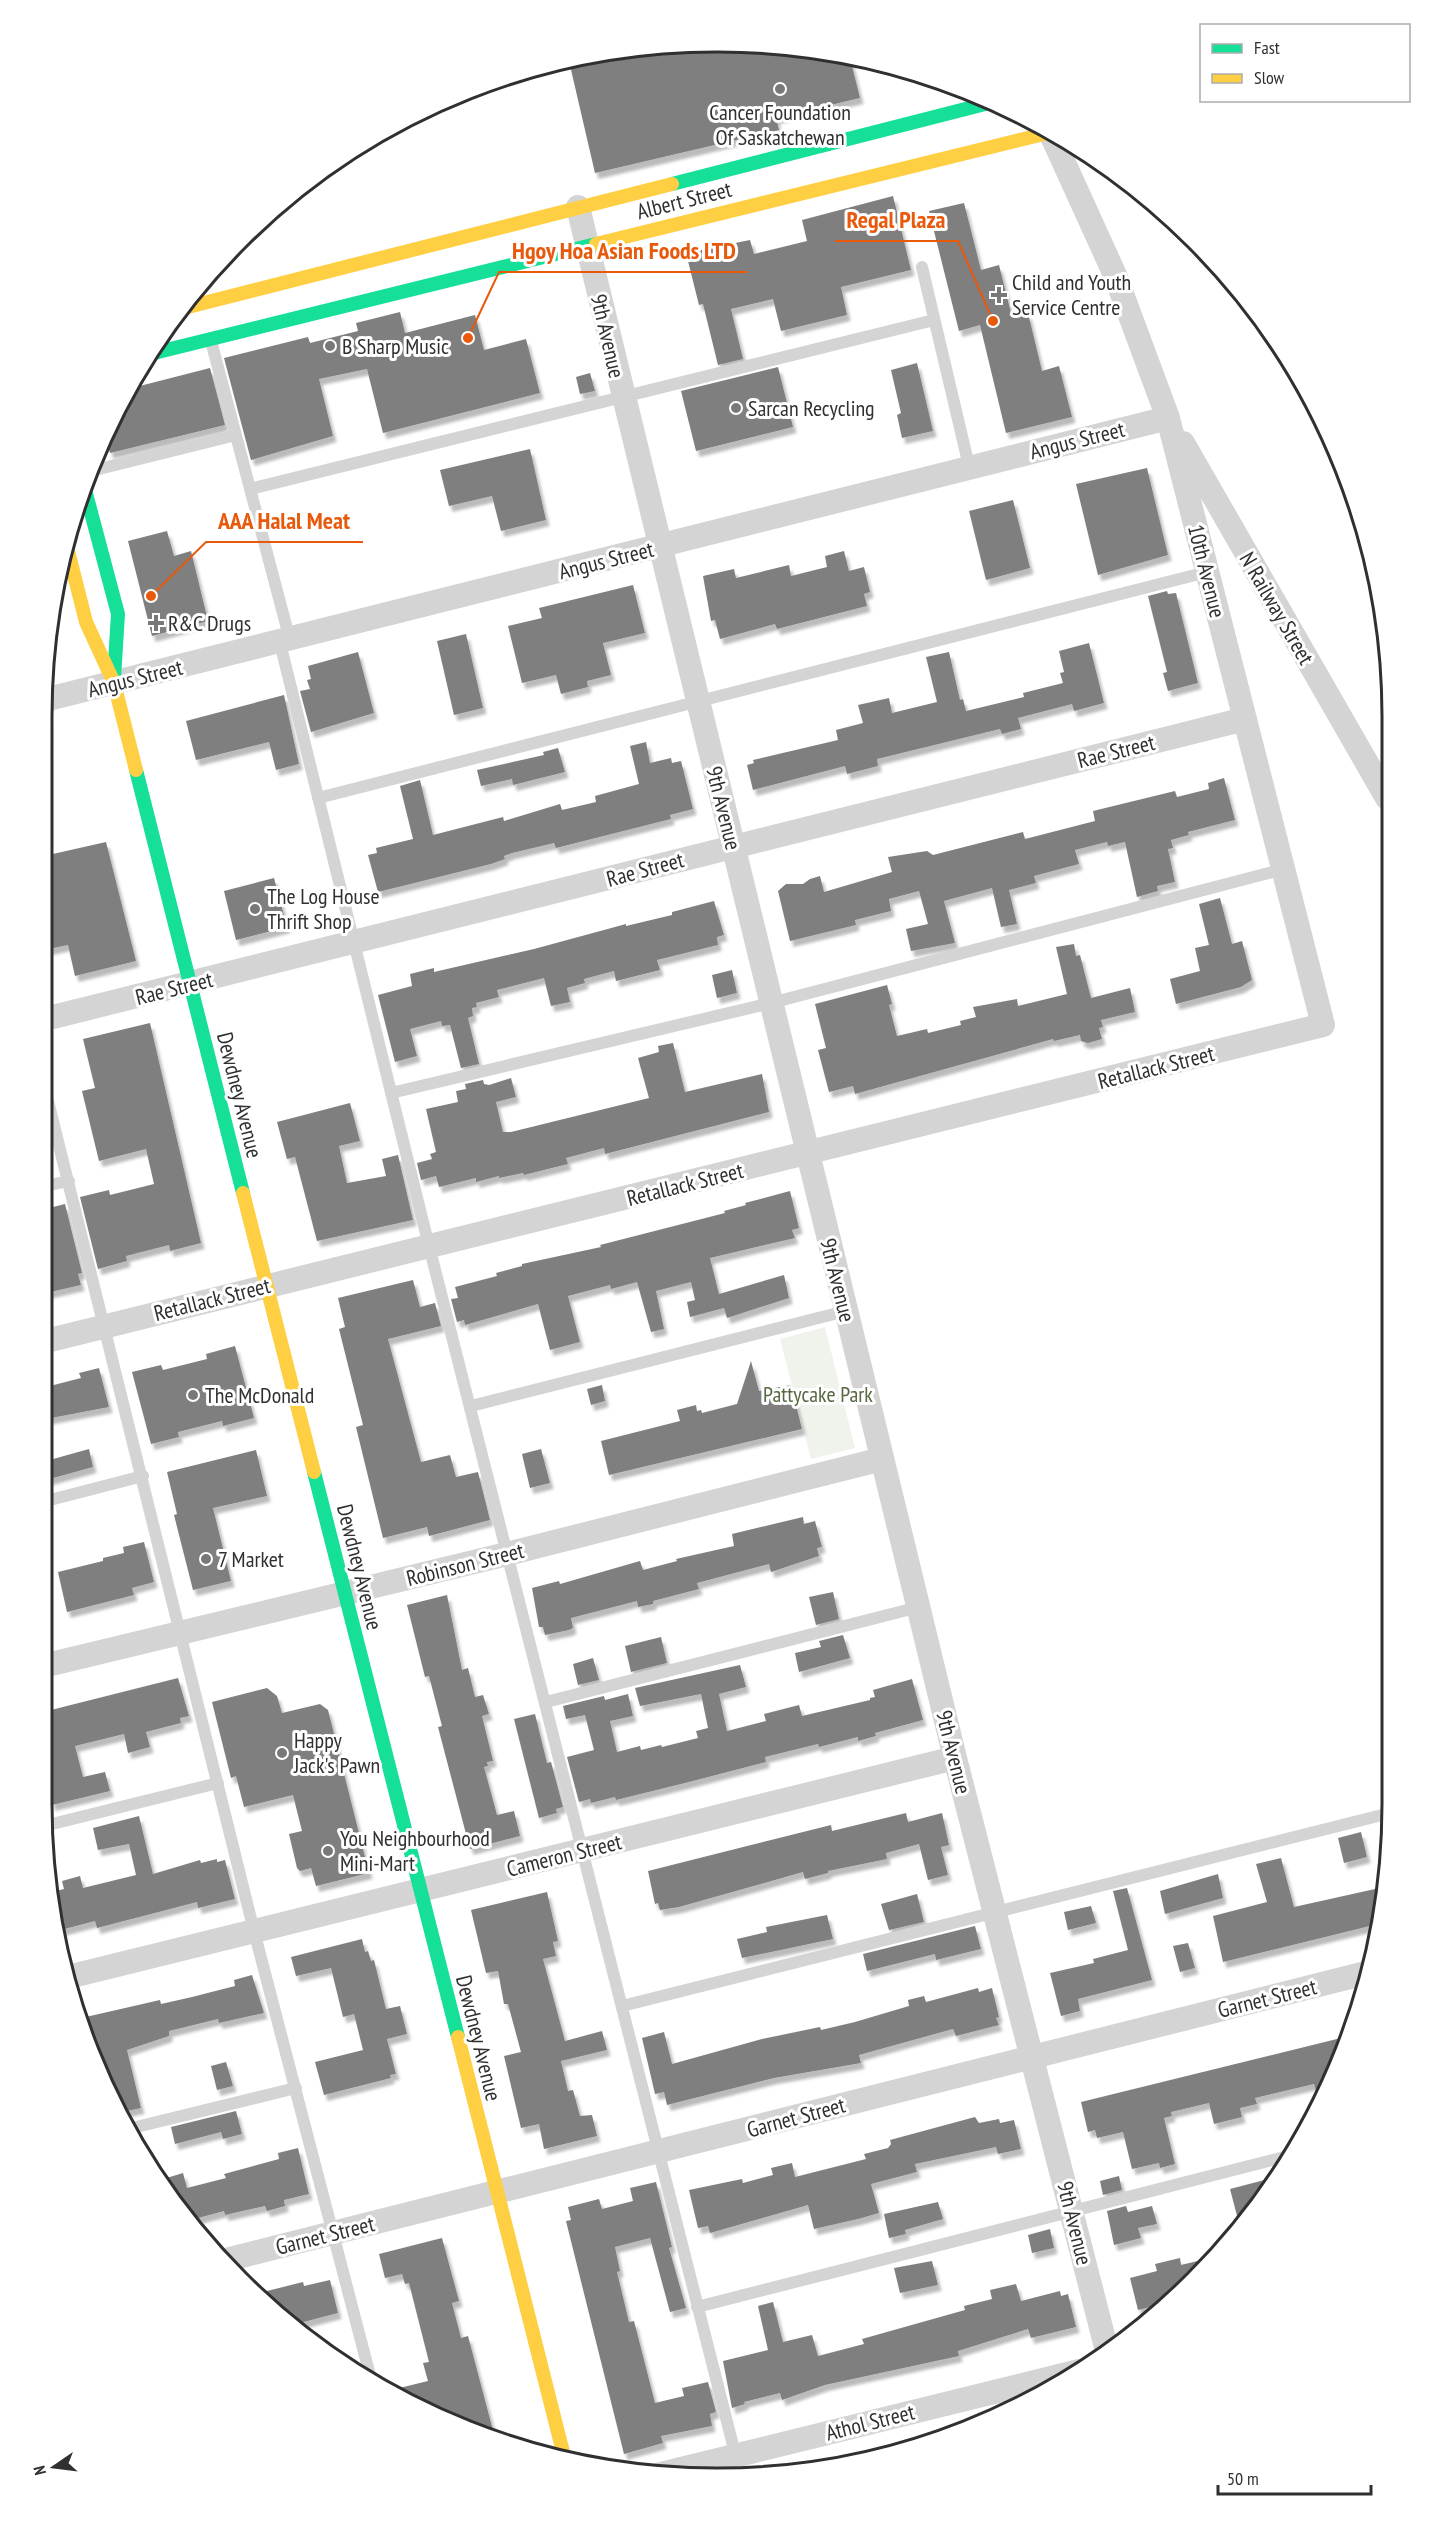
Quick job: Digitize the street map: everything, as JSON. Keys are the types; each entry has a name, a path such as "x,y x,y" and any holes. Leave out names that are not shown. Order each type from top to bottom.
{"main road":[{"name":"Albert Street","path":"196,305 977,106"},
{"name":"Albert Street","path":"162,351 1037,135"},
{"name":"Dewdney Avenue","path":"88,502 118,614 114,683"},
{"name":"Dewdney Avenue","path":"71,562 86,622 114,683 561,2450"}],"street":[{"name":"10th Avenue","path":"1058,147 1115,275 1168,418 1323,1025"},
{"name":"9th Avenue","path":"578,207 622,396 955,1758 1105,2343"},
{"name":"Angus Street","path":"53,698 285,642 969,466 1168,418"},
{"name":"N Railway Street","path":"1168,418 1382,789"},
{"name":"Rae Street","path":"52,1017 356,944 733,846 1245,719"},
{"name":"Retallack Street","path":"52,1339 1323,1025"},
{"name":"Robinson Street","path":"52,1664 507,1554 882,1459"},
{"name":"Cameron Street","path":"75,1975 955,1758"},
{"name":"Garnet Street","path":"232,2258 659,2153 1031,2056 1359,1975"},
{"name":"Athol Street","path":"720,2468 738,2466 1048,2380"}],"lane":[{"path":"922,267 969,466"},
{"path":"250,489 934,320"},
{"path":"211,340 250,489 318,798 356,944 391,1093 738,2466"},
{"path":"101,469 236,435"},
{"path":"318,798 1207,573"},
{"path":"391,1093 771,1003 1284,869"},
{"path":"52,1116 254,1931 335,2232 368,2369"},
{"path":"52,1184 69,1180"},
{"path":"471,1406 846,1311"},
{"path":"52,1499 143,1476"},
{"path":"546,1702 918,1607"},
{"path":"53,1824 218,1783"},
{"path":"622,2006 1381,1815"},
{"path":"137,2127 296,2088"},
{"path":"698,2307 1279,2158"}],"green space":[{"name":"Pattycake Park","path":"825,1327 855,1448 811,1459 780,1339"}],"building":[{"path":"717,52 804,58 852,66 860,98 776,118 779,130 595,173 571,69 630,58"},
{"path":"893,196 911,270 841,287 847,315 781,331 773,299 731,309 743,359 718,365 703,304 699,305 686,253 750,240 754,254 807,241 802,220"},
{"path":"964,203 981,270 999,265 1012,317 1028,313 1042,371 1059,366 1072,417 1006,433 980,325 959,331 929,211"},
{"path":"400,312 405,333 475,315 484,350 526,339 540,393 383,433 367,369 319,379 333,436 251,460 224,358 308,337 310,343 358,331 356,323"},
{"path":"917,363 933,431 902,438 897,415 901,413 891,370"},
{"name":"Sarcan Recycling","path":"778,367 793,427 696,451 681,391"},
{"path":"210,368 225,425 110,453 109,450 121,423 142,385"},
{"path":"590,373 595,391 580,394 576,377"},
{"path":"530,449 546,520 501,531 492,496 449,506 440,470"},
{"path":"1147,468 1168,555 1098,575 1076,484"},
{"path":"1013,500 1030,568 986,580 969,511"},
{"path":"167,531 174,556 191,551 208,621 152,636 128,541"},
{"path":"844,551 849,571 864,567 870,592 864,594 867,606 777,629 775,624 720,639 715,620 711,621 703,576 734,569 736,578 789,565 791,576 827,567 825,556"},
{"path":"633,585 645,633 603,643 611,675 587,681 588,687 561,694 556,675 522,683 508,626 542,618 539,608"},
{"path":"1167,591 1168,594 1176,593 1198,683 1168,691 1163,673 1167,672 1148,596"},
{"path":"466,634 483,708 454,715 437,641"},
{"path":"1089,643 1104,703 1074,711 1072,704 1018,718 1021,729 1002,734 1000,729 877,759 878,766 847,774 845,766 753,790 747,765 754,763 753,760 838,740 836,730 863,723 858,705 889,698 892,713 937,702 926,657 949,652 960,700 963,699 966,711 1024,697 1023,693 1063,683 1060,673 1064,672 1059,651"},
{"path":"358,652 374,713 311,732 300,691 310,689 307,680 311,679 308,666"},
{"path":"284,695 299,764 276,770 269,742 196,760 186,721"},
{"path":"646,742 650,763 671,758 672,763 681,761 693,809 670,815 671,819 556,848 554,843 512,853 504,856 505,859 491,864 378,892 368,855 377,853 376,848 413,839 400,786 420,780 433,835 503,817 504,821 560,804 562,810 596,802 595,796 639,784 630,746"},
{"path":"558,748 565,772 513,785 512,779 481,786 477,770 544,755 543,752"},
{"path":"1224,778 1235,820 1188,832 1189,835 1171,840 1173,848 1168,849 1175,882 1157,886 1158,891 1137,897 1125,842 1108,846 1107,842 1075,850 1079,864 1034,876 1036,883 1009,890 1017,924 1001,927 992,888 944,901 955,943 911,951 906,929 928,924 919,891 889,899 891,911 855,920 856,925 790,941 778,891 786,884 803,884 820,876 824,892 892,872 888,857 927,851 933,855 1023,832 1025,839 1095,821 1093,811 1175,791 1177,797 1209,789 1208,783"},
{"path":"106,842 136,961 75,976 68,945 52,948 52,854"},
{"name":"The Log House Thrift Shop","path":"274,878 287,927 236,940 224,891"},
{"path":"1220,898 1232,944 1242,941 1252,980 1241,987 1176,1004 1170,979 1200,971 1195,948 1209,945 1199,904"},
{"path":"714,901 724,935 717,937 718,945 657,960 660,970 616,981 614,971 584,979 585,983 567,988 570,1002 551,1006 544,978 497,990 499,997 476,1003 477,1007 472,1008 473,1016 468,1018 479,1064 461,1068 450,1025 442,1026 441,1021 410,1029 417,1056 395,1062 378,995 412,986 410,974 434,968 434,972 534,949 626,924 626,926 672,915 672,912"},
{"path":"1074,944 1076,956 1080,955 1091,998 1130,988 1135,1012 1101,1020 1103,1027 1099,1028 1102,1039 1088,1043 1081,1041 1080,1035 1054,1041 1053,1039 855,1094 853,1086 829,1092 818,1050 826,1048 815,1004 887,985 892,1004 889,1005 897,1036 927,1029 928,1033 961,1025 960,1021 976,1017 973,1007 1017,999 1018,1006 1067,994 1056,947"},
{"path":"732,970 737,993 717,998 712,975"},
{"path":"150,1023 201,1243 170,1251 169,1245 126,1256 127,1261 98,1269 80,1197 109,1190 110,1195 154,1184 146,1149 99,1161 82,1091 95,1088 83,1039"},
{"path":"673,1043 685,1092 762,1074 769,1112 605,1154 604,1148 566,1158 568,1164 524,1175 523,1173 499,1178 499,1176 476,1182 476,1178 439,1187 436,1176 421,1180 417,1163 432,1159 430,1154 436,1152 426,1109 458,1102 456,1091 466,1089 465,1084 483,1080 484,1084 489,1085 511,1078 516,1097 496,1102 503,1132 511,1132 649,1098 638,1058 659,1052 658,1046"},
{"path":"350,1103 360,1141 339,1146 347,1183 386,1176 382,1159 398,1155 413,1220 317,1241 295,1157 287,1159 277,1122"},
{"path":"790,1191 799,1228 792,1230 795,1238 710,1258 719,1294 784,1275 789,1298 727,1318 724,1308 690,1317 687,1302 695,1300 691,1282 656,1291 664,1329 651,1332 637,1282 611,1289 610,1285 568,1296 580,1342 550,1350 538,1304 465,1325 464,1320 457,1322 451,1299 458,1298 455,1287 497,1276 496,1273 522,1266 522,1264 601,1247 600,1245 725,1213 724,1211 746,1205 745,1203"},
{"path":"65,1204 82,1273 78,1274 81,1285 52,1292 52,1266 52,1207"},
{"path":"413,1280 420,1307 435,1303 441,1326 388,1339 421,1462 450,1455 456,1477 478,1472 490,1520 429,1536 427,1527 383,1538 356,1427 363,1425 339,1329 345,1327 338,1298"},
{"name":"The McDonald","path":"235,1346 254,1418 223,1426 222,1421 178,1432 179,1437 151,1444 132,1372 161,1365 163,1370 207,1359 206,1354"},
{"path":"751,1361 759,1391 791,1385 802,1429 609,1475 601,1441 680,1421 677,1410 696,1405 697,1411 701,1410 702,1413 737,1404"},
{"path":"99,1368 109,1407 52,1418 52,1385 81,1378 79,1373"},
{"path":"602,1385 605,1401 591,1405 587,1389"},
{"path":"89,1449 93,1467 52,1478 52,1459"},
{"path":"541,1449 550,1483 530,1488 522,1454"},
{"path":"256,1450 267,1496 213,1508 231,1581 193,1590 174,1515 177,1514 167,1472"},
{"path":"803,1517 804,1524 815,1521 822,1547 817,1548 819,1556 771,1572 769,1564 697,1583 699,1589 653,1601 653,1604 638,1607 637,1601 571,1618 573,1628 569,1630 545,1635 543,1627 539,1627 532,1588 559,1581 560,1584 640,1561 643,1570 677,1561 676,1559 734,1546 732,1534"},
{"path":"144,1542 154,1582 132,1588 134,1595 67,1612 58,1572 103,1561 103,1558 124,1553 123,1547"},
{"path":"833,1592 839,1619 816,1625 809,1597"},
{"path":"447,1595 462,1670 468,1668 475,1697 483,1695 489,1714 482,1716 493,1761 487,1762 488,1766 484,1767 497,1815 514,1811 520,1836 470,1849 438,1727 442,1726 429,1676 425,1677 407,1605"},
{"path":"843,1635 850,1658 799,1672 795,1653 821,1647 819,1641"},
{"path":"661,1637 667,1663 631,1672 625,1646"},
{"path":"593,1658 599,1680 578,1685 573,1664"},
{"path":"740,1665 746,1687 719,1694 727,1731 766,1721 764,1714 799,1705 802,1716 870,1700 875,1697 873,1690 912,1679 923,1720 875,1733 876,1736 858,1741 858,1737 765,1757 766,1762 616,1800 615,1797 591,1803 590,1799 579,1802 567,1757 594,1750 585,1715 566,1719 563,1706 604,1696 605,1700 628,1694 633,1716 610,1721 617,1752 640,1746 641,1750 661,1745 662,1747 698,1738 696,1731 708,1728 701,1694 640,1706 635,1688"},
{"path":"178,1678 189,1716 180,1718 181,1723 146,1732 150,1747 128,1753 124,1734 75,1746 83,1777 105,1772 110,1791 52,1805 52,1710"},
{"path":"267,1688 277,1696 282,1713 320,1704 328,1710 369,1873 316,1886 311,1868 300,1871 297,1868 289,1834 302,1831 293,1795 244,1807 236,1776 231,1778 212,1702"},
{"path":"535,1714 547,1763 551,1762 563,1807 556,1809 557,1813 539,1818 514,1719"},
{"path":"906,1813 908,1822 942,1813 949,1845 941,1847 948,1875 928,1880 919,1844 886,1853 887,1859 828,1871 828,1873 805,1879 803,1872 679,1907 660,1910 658,1903 655,1904 648,1871 831,1825 832,1831"},
{"path":"139,1816 153,1874 200,1860 201,1863 217,1859 217,1862 225,1860 235,1899 198,1908 197,1902 97,1928 95,1921 64,1929 58,1891 64,1889 62,1881 80,1876 83,1888 136,1875 129,1844 98,1850 93,1828"},
{"path":"1361,1832 1367,1857 1344,1863 1338,1838"},
{"path":"1281,1858 1294,1907 1376,1889 1370,1926 1223,1962 1213,1916 1267,1902 1256,1864"},
{"path":"1218,1874 1223,1898 1165,1914 1160,1891"},
{"path":"1127,1888 1152,1980 1078,1999 1080,2011 1061,2016 1050,1973 1094,1963 1093,1959 1128,1950 1113,1891"},
{"path":"547,1892 558,1941 553,1942 556,1956 543,1959 565,2041 602,2031 607,2050 561,2061 568,2091 573,2090 580,2116 592,2115 597,2136 544,2149 539,2124 521,2128 504,2056 521,2052 508,2004 504,2004 498,1971 486,1973 471,1910"},
{"path":"917,1894 924,1922 889,1930 881,1904"},
{"path":"1091,1906 1096,1923 1068,1930 1064,1912"},
{"path":"827,1915 833,1939 742,1958 737,1939 767,1932 766,1927"},
{"path":"975,1926 981,1949 936,1960 935,1954 867,1971 863,1954"},
{"path":"362,1939 365,1952 368,1951 371,1961 374,1960 386,2009 400,2006 407,2034 387,2039 396,2074 390,2075 391,2078 324,2095 315,2062 363,2050 354,2014 343,2017 331,1968 296,1976 291,1957"},
{"path":"1188,1943 1195,1968 1180,1972 1173,1946"},
{"path":"252,1975 264,2013 219,2023 218,2019 169,2031 169,2036 127,2050 141,2108 128,2111 103,2058 88,2017 160,2000 161,2004 192,1997 235,1986 234,1980"},
{"path":"978,1988 979,1992 992,1988 999,2025 956,2036 953,2029 859,2055 861,2063 774,2078 667,2105 664,2092 655,2094 642,2038 664,2032 672,2064 762,2039 855,2022 909,2006 908,2000 924,1996 926,2002"},
{"path":"1338,2039 1316,2091 1314,2084 1255,2098 1257,2104 1240,2108 1242,2117 1214,2124 1209,2103 1171,2112 1172,2116 1164,2118 1175,2164 1160,2168 1159,2163 1132,2169 1123,2132 1097,2138 1095,2130 1088,2132 1081,2102"},
{"path":"226,2062 233,2086 217,2090 211,2066"},
{"path":"236,2111 242,2134 223,2139 221,2132 175,2144 171,2127"},
{"path":"975,2117 979,2123 999,2119 1000,2123 1014,2120 1021,2149 998,2154 996,2147 915,2164 917,2172 871,2184 879,2213 858,2219 814,2229 808,2205 710,2233 708,2226 698,2228 689,2190 742,2179 743,2183 773,2175 771,2168 792,2163 795,2177 866,2159 864,2154 888,2148 891,2144 890,2140"},
{"path":"298,2148 309,2194 284,2200 285,2206 267,2211 265,2206 225,2215 224,2211 197,2218 167,2178 183,2173 187,2188 226,2178 224,2174 279,2159 278,2153"},
{"path":"1119,2176 1122,2190 1103,2195 1100,2181"},
{"path":"1265,2180 1237,2217 1230,2189"},
{"path":"656,2182 672,2247 669,2248 686,2308 670,2312 650,2238 615,2247 620,2271 617,2272 629,2322 634,2321 655,2403 684,2396 682,2388 708,2382 716,2412 710,2414 712,2426 661,2436 663,2443 624,2454 566,2221 571,2220 568,2207 599,2199 602,2209 633,2201 630,2188"},
{"path":"938,2202 943,2219 905,2230 906,2234 889,2238 884,2214"},
{"path":"1126,2206 1128,2212 1152,2206 1157,2224 1138,2228 1141,2238 1114,2245 1107,2211"},
{"path":"1050,2229 1054,2248 1032,2253 1028,2235"},
{"path":"442,2238 459,2301 452,2303 461,2338 468,2336 493,2429 423,2400 401,2388 428,2381 423,2363 429,2362 409,2283 405,2284 402,2274 385,2278 379,2254"},
{"path":"1180,2258 1181,2265 1200,2260 1152,2306 1138,2310 1130,2278 1157,2271 1155,2264"},
{"path":"932,2261 938,2285 900,2293 894,2268"},
{"path":"330,2280 338,2313 302,2322 266,2291 303,2282 304,2286"},
{"path":"1016,2284 1021,2301 1060,2291 1061,2296 1068,2294 1076,2327 1031,2338 1028,2329 958,2351 959,2356 825,2385 782,2400 780,2393 744,2402 745,2404 732,2408 723,2361 768,2350 758,2306 773,2302 783,2342 812,2335 818,2356 864,2344 862,2339 965,2310 964,2306 992,2299 990,2290"}],"traffic: fast":[{"path":"672,184 978,106"},
{"path":"162,351 596,244"},
{"path":"88,502 118,614 114,678"},
{"path":"136,770 243,1193"},
{"path":"314,1472 458,2037"}],"traffic: slow":[{"path":"596,244 1037,136"},
{"path":"196,305 672,184"},
{"path":"71,562 86,622 114,683 136,770"},
{"path":"243,1193 314,1472"},
{"path":"458,2037 563,2450"}],"place":[{"name":"Cancer Foundation Of Saskatchewan","path":"780,89"},
{"name":"Child and Youth Service Centre","path":"999,295"},
{"name":"Regal Plaza","path":"993,321"},
{"name":"Hgoy Hoa Asian Foods LTD","path":"468,338"},
{"name":"B Sharp Music","path":"330,346"},
{"name":"Sarcan Recycling","path":"736,408"},
{"name":"AAA Halal Meat","path":"151,596"},
{"name":"R&C Drugs","path":"156,623"},
{"name":"The Log House Thrift Shop","path":"255,909"},
{"name":"The McDonald","path":"193,1395"},
{"name":"7 Market","path":"206,1559"},
{"name":"Happy Jack's Pawn","path":"282,1753"},
{"name":"You Neighbourhood Mini-Mart","path":"328,1851"}]}
